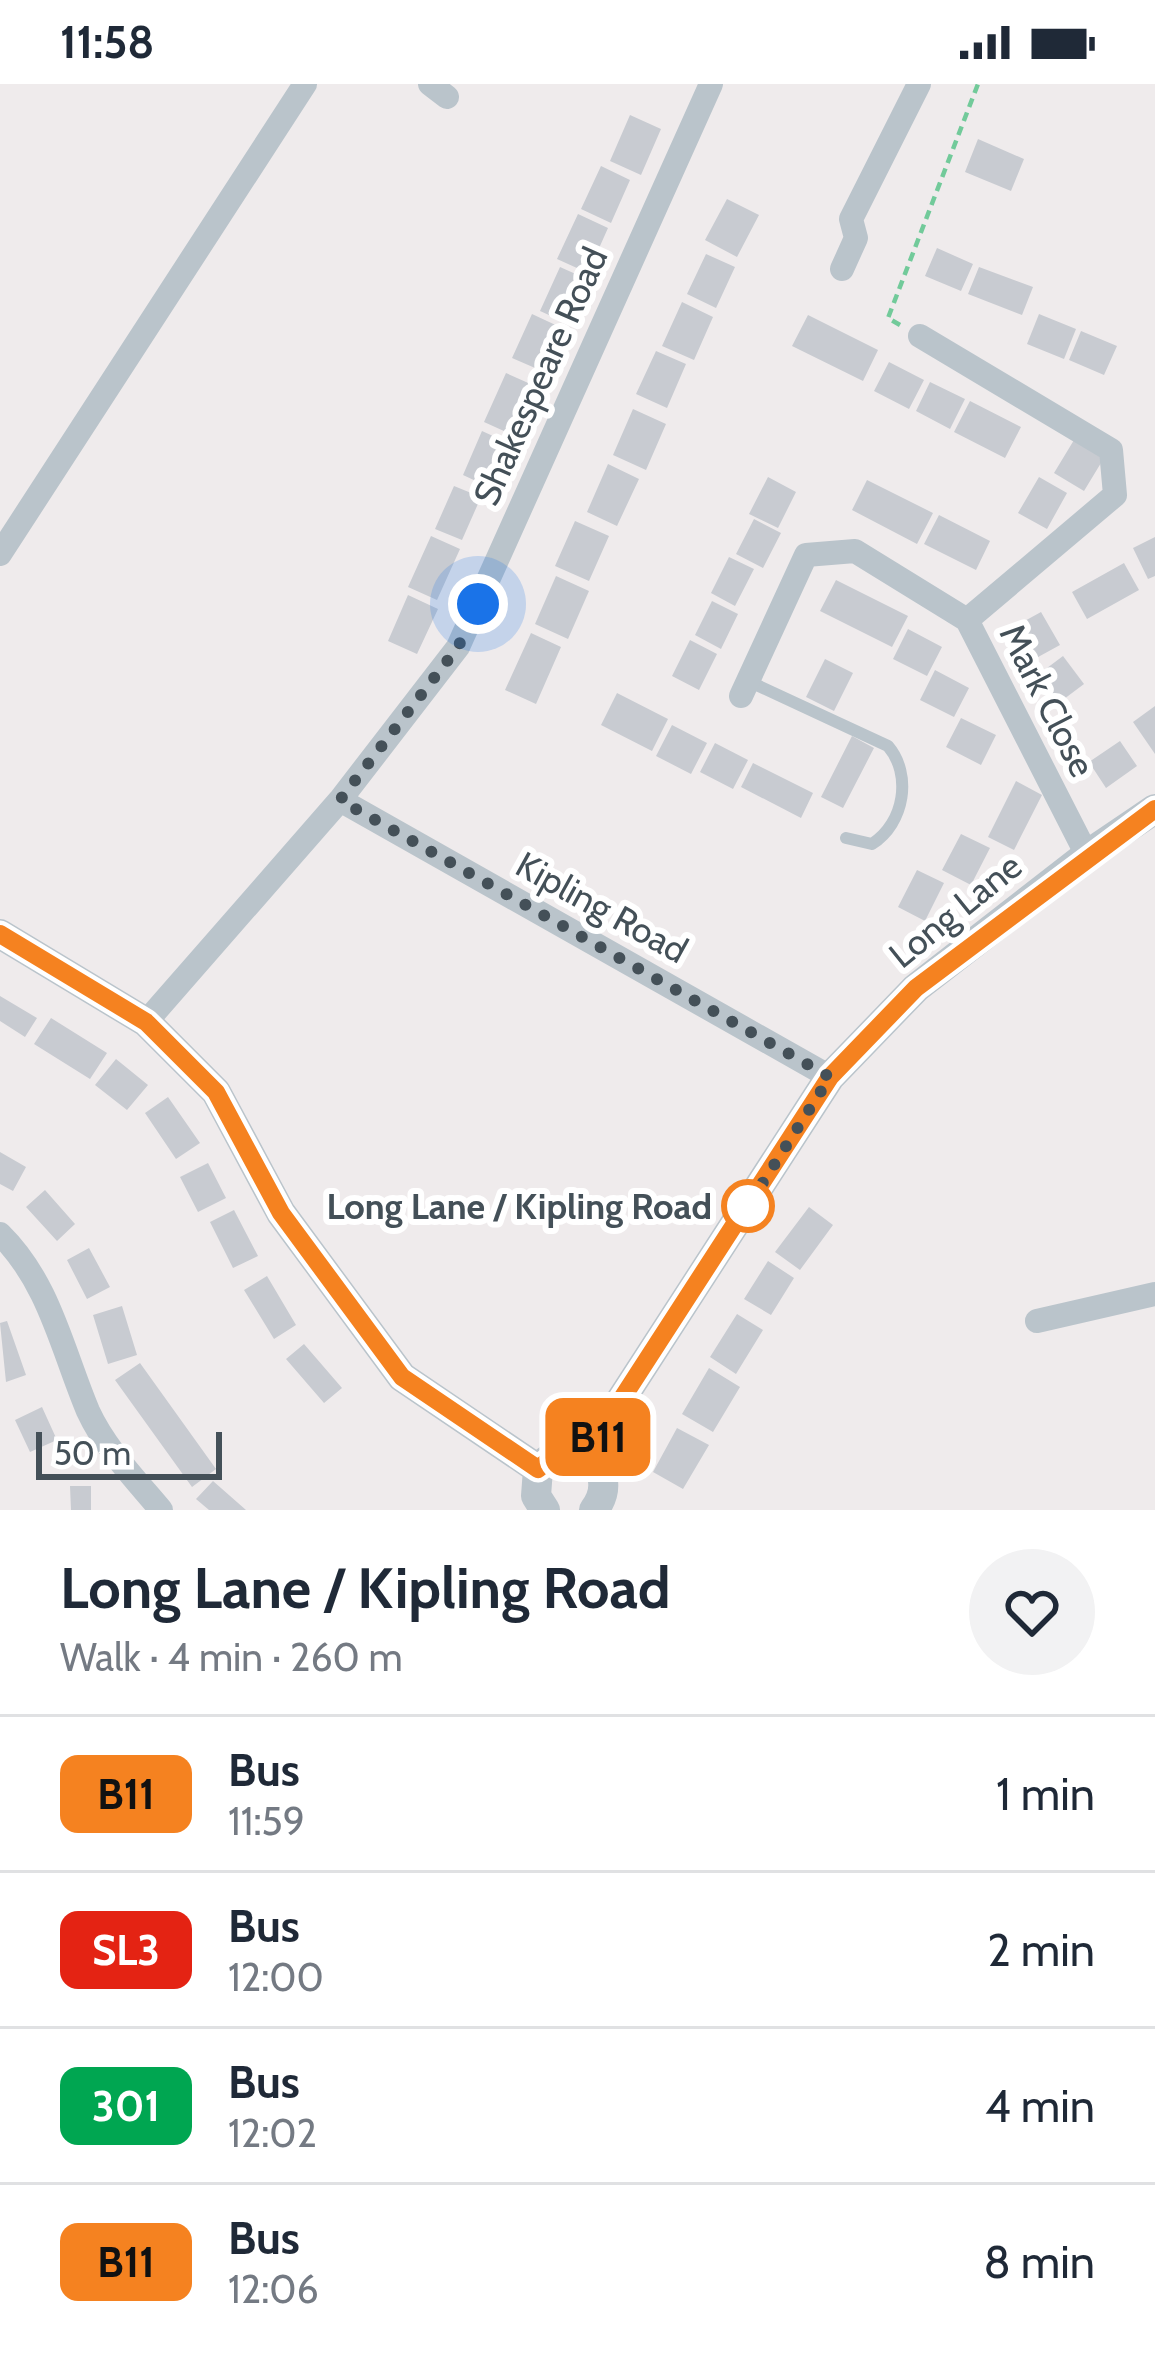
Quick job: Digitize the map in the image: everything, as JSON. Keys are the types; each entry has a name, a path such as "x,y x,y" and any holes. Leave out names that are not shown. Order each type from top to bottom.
{"street":[{"path":"0,554 305,84"},
{"name":"Shakespeare Road","path":"146,1022 340,800 458,647 711,84"},
{"path":"842,269 856,238 850,219 919,84"},
{"path":"920,336 1111,450 1115,495 967,620"},
{"name":"Mark Close","path":"745,688 806,555 855,551 967,620 1087,855"},
{"name":"Kipling Road","path":"340,800 830,1077"},
{"name":"Long Lane","path":"586,1454 830,1077 916,988 1087,855 1155,809"},
{"path":"0,934 146,1022 216,1092 281,1213 402,1377 538,1469"},
{"path":"0,1234 20,1254 45,1296 90,1415 161,1510"},
{"path":"1036,1321 1155,1294"},
{"path":"545,1510 536,1496 538,1469 559,1452 586,1454 603,1474 603,1507"}],"lane":[{"path":"745,688 888,746 898,758 904,789 887,830 872,844 846,838"}],"path":[{"path":"920,336 888,318 978,84"}],"building":[{"path":"630,115 661,129 641,175 610,161"},
{"path":"978,139 1024,159 1011,191 965,172"},
{"path":"601,166 630,180 611,223 581,209"},
{"path":"727,199 759,215 737,257 705,240"},
{"path":"578,214 608,228 588,273 557,259"},
{"path":"937,248 973,264 961,291 925,276"},
{"path":"706,254 735,267 716,308 687,294"},
{"path":"560,267 589,280 569,324 540,311"},
{"path":"979,267 1033,287 1022,315 968,294"},
{"path":"682,302 713,317 694,360 662,346"},
{"path":"532,314 562,328 542,371 512,358"},
{"path":"1039,314 1076,329 1064,359 1027,344"},
{"path":"808,315 878,350 863,381 792,346"},
{"path":"1081,331 1117,346 1104,375 1069,360"},
{"path":"656,351 686,364 667,408 636,394"},
{"path":"889,362 924,380 909,409 874,391"},
{"path":"506,373 535,386 513,435 484,422"},
{"path":"930,382 965,399 950,429 916,411"},
{"path":"970,401 1021,427 1005,458 954,432"},
{"path":"633,409 666,424 646,470 613,455"},
{"path":"482,431 513,445 493,489 463,475"},
{"path":"1074,440 1104,458 1084,491 1054,473"},
{"path":"608,464 639,479 617,526 587,512"},
{"path":"768,477 796,492 778,528 749,514"},
{"path":"1039,477 1067,493 1047,529 1018,513"},
{"path":"867,480 933,513 917,544 852,510"},
{"path":"454,486 481,497 462,540 435,529"},
{"path":"939,515 990,541 976,570 924,544"},
{"path":"754,519 781,533 763,568 736,554"},
{"path":"575,521 609,536 589,581 555,566"},
{"path":"431,536 460,549 437,600 408,587"},
{"path":"1155,537 1155,576 1148,579 1133,548"},
{"path":"729,557 754,569 735,606 711,593"},
{"path":"1124,563 1139,590 1087,619 1072,592"},
{"path":"556,576 589,591 568,639 535,624"},
{"path":"836,580 908,616 892,647 820,611"},
{"path":"408,595 438,609 417,654 388,641"},
{"path":"712,601 738,614 721,649 695,635"},
{"path":"1041,612 1060,645 1029,662 1010,629"},
{"path":"908,629 942,647 927,676 893,659"},
{"path":"531,633 561,647 536,704 505,690"},
{"path":"690,640 717,654 699,690 672,676"},
{"path":"1063,656 1084,684 1056,705 1035,677"},
{"path":"825,659 853,673 834,711 806,697"},
{"path":"935,670 969,688 954,717 920,700"},
{"path":"617,693 668,719 652,751 601,725"},
{"path":"1155,706 1155,754 1133,722"},
{"path":"961,718 996,735 981,765 946,747"},
{"path":"672,725 707,743 691,774 656,756"},
{"path":"852,736 874,748 843,808 821,797"},
{"path":"1120,741 1137,766 1106,788 1089,762"},
{"path":"715,743 748,760 733,789 700,772"},
{"path":"753,763 813,793 801,818 741,787"},
{"path":"1016,781 1042,795 1014,850 988,837"},
{"path":"961,834 990,848 971,885 942,870"},
{"path":"917,870 944,883 925,921 898,907"},
{"path":"0,996 37,1018 25,1037 0,1021"},
{"path":"51,1018 107,1053 90,1079 34,1044"},
{"path":"116,1059 148,1085 127,1110 95,1085"},
{"path":"168,1097 200,1143 176,1159 145,1113"},
{"path":"0,1152 26,1167 13,1191 0,1184"},
{"path":"208,1163 226,1198 198,1212 180,1177"},
{"path":"45,1190 75,1224 57,1241 26,1207"},
{"path":"809,1207 833,1225 800,1270 775,1252"},
{"path":"234,1210 258,1256 233,1268 210,1222"},
{"path":"89,1248 110,1287 87,1299 67,1260"},
{"path":"768,1261 794,1278 771,1315 744,1299"},
{"path":"267,1276 296,1325 274,1339 244,1290"},
{"path":"122,1306 137,1355 108,1364 93,1315"},
{"path":"737,1314 763,1330 736,1374 710,1357"},
{"path":"7,1321 26,1375 6,1382 0,1323"},
{"path":"304,1344 342,1388 324,1403 286,1359"},
{"path":"140,1363 216,1469 192,1487 115,1380"},
{"path":"709,1368 740,1387 713,1432 682,1414"},
{"path":"42,1407 57,1440 30,1452 15,1420"},
{"path":"677,1428 709,1445 683,1489 653,1472"},
{"path":"213,1481 246,1510 209,1510 196,1499"},
{"path":"70,1486 91,1486 91,1510 71,1510"}],"bus line":[{"name":"B11","path":"0,934 146,1022 216,1092 281,1213 402,1377 538,1469 559,1452 586,1454 830,1077 916,988 1087,855 1155,809"}],"place":[{"name":"Long Lane / Kipling Road","path":"748,1206"}],"route":[{"path":"478,604 458,647 340,800 830,1077 748,1206"}]}
